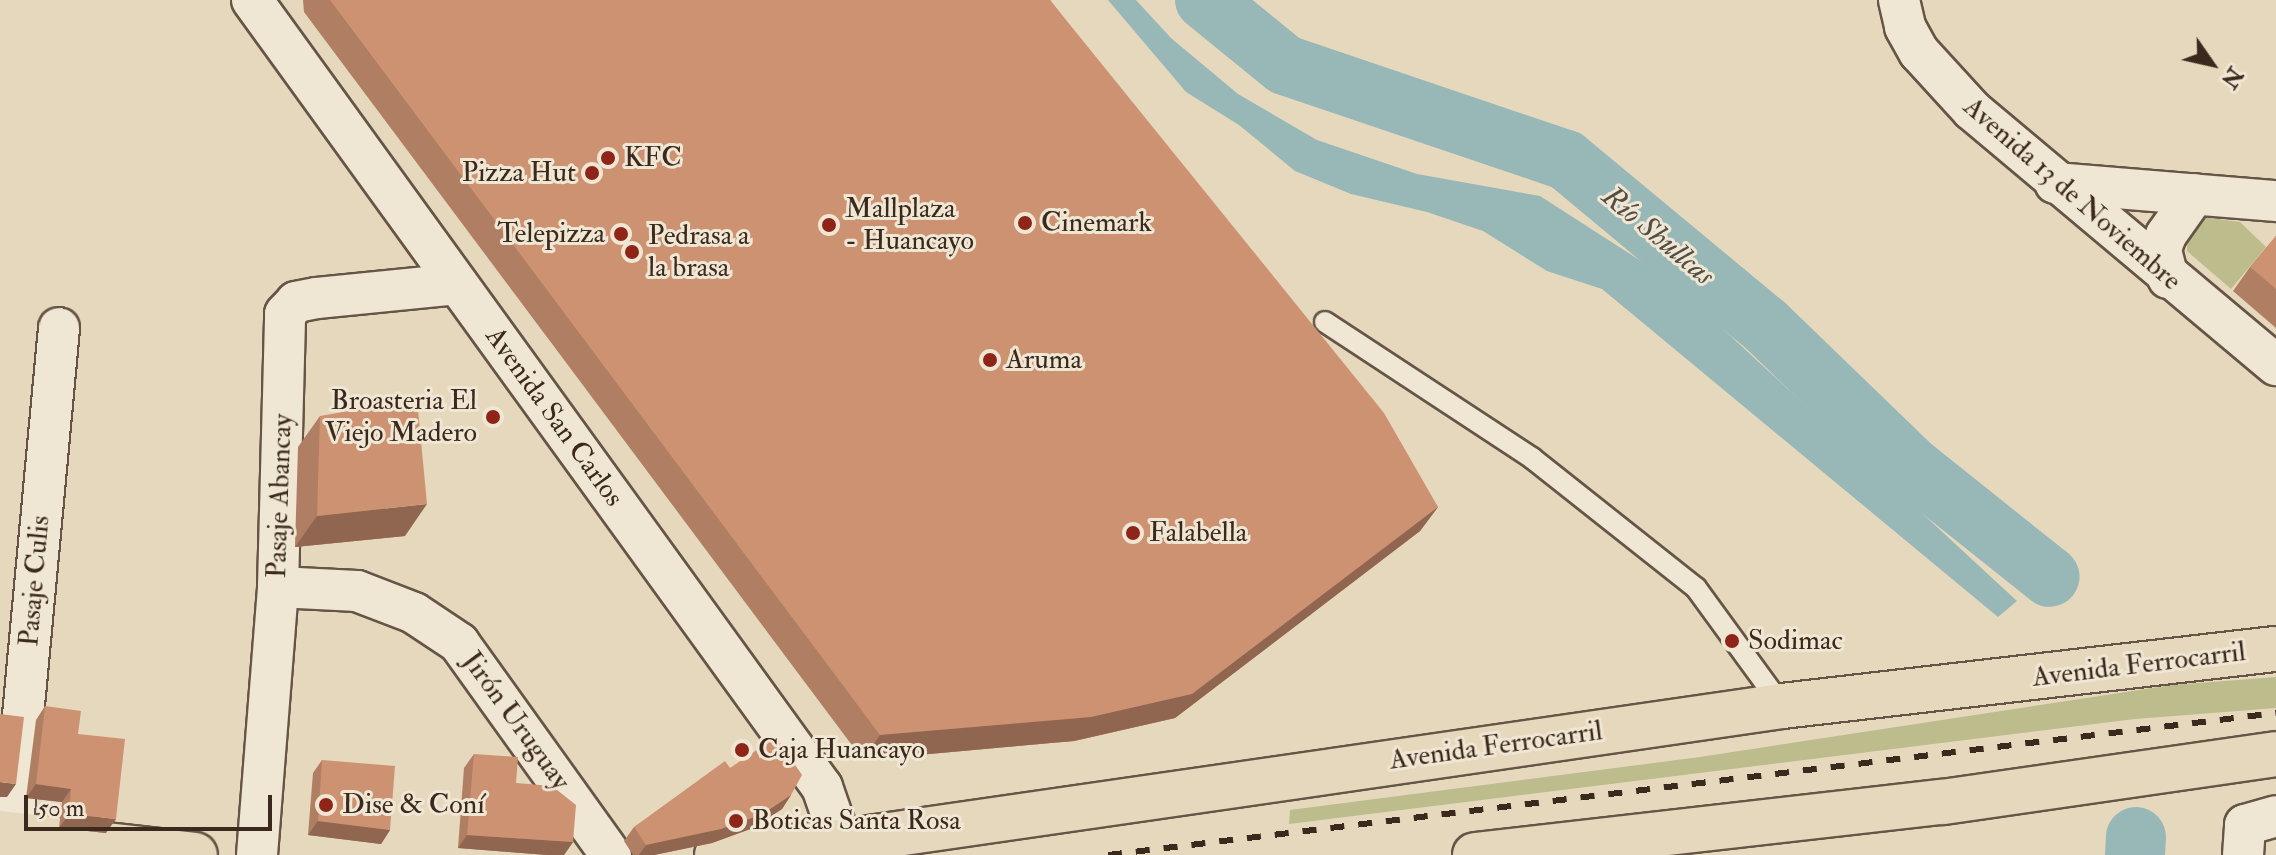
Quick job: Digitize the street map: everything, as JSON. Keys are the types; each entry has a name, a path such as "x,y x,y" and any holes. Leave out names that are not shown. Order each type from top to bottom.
{"main road":[{"name":"Avenida Ferrocarril","path":"717,855 841,842 1798,704 2159,660 2276,649"},
{"path":"1475,855 1753,825 2255,757"},
{"path":"6,833 195,855"}],"street":[{"name":"Avenida San Carlos","path":"252,0 822,787 841,842"},
{"name":"Avenida 13 de Noviembre","path":"1899,0 1905,27 1939,78 2055,183 2276,365"},
{"path":"2055,183 2276,201"},
{"path":"2168,278 2161,249 2166,235 2195,194"},
{"name":"Pasaje Abancay","path":"257,855 278,587 285,314 296,302 317,298 457,284"},
{"name":"Pasaje Culis","path":"6,833 59,328"},
{"name":"Jirón Uruguay","path":"278,587 357,591 414,613 459,643 611,855"},
{"path":"2243,855 2245,825 2276,816"}],"lane":[{"path":"1325,322 1532,458 1696,588 1798,704"}],"green space":[{"path":"2203,217 2240,222 2266,247 2231,289 2187,251 2188,232"},
{"path":"2276,677 2276,708 2135,719 1289,824 1290,810 1700,757 2172,685"}],"water":[{"path":"1108,0 1136,0 1171,38 1238,94 1317,140 1417,174 1540,196 1669,279 2017,601 1998,617 1602,289 1547,271 1483,231 1427,212 1351,194 1295,171 1239,125 1186,92"}],"building":[{"name":"Mallplaza - Huancayo","path":"330,0 1050,0 1384,413 1438,507 1192,694 1091,717 880,735"},
{"path":"2276,236 2276,289 2250,267"},
{"path":"417,399 427,504 317,516 320,416"},
{"path":"45,706 81,711 78,734 125,739 116,819 69,814 71,789 36,784"},
{"path":"0,714 24,717 16,784 0,782"},
{"path":"776,737 802,775 791,795 763,814 721,829 646,845 634,827 725,761 730,768"},
{"path":"474,754 518,757 516,783 552,786 576,805 573,842 467,835"},
{"path":"322,760 395,766 390,830 318,821"}],"waterway":[{"name":"Río Shullcas","path":"1205,0 1285,65 1566,160 1765,325 1912,467 2050,577"},
{"path":"2135,855 2136,837"}],"railway":[{"path":"1108,855 2276,713"}],"place":[{"name":"KFC","path":"608,158"},
{"name":"Pizza Hut","path":"592,173"},
{"name":"Cinemark","path":"1025,223"},
{"name":"Mallplaza - Huancayo","path":"829,225"},
{"name":"Telepizza","path":"621,234"},
{"name":"Pedrasa a la brasa","path":"632,252"},
{"name":"Aruma","path":"990,360"},
{"name":"Broasteria El Viejo Madero","path":"493,417"},
{"name":"Falabella","path":"1133,533"},
{"name":"Sodimac","path":"1732,641"},
{"name":"Caja Huancayo","path":"742,750"},
{"name":"Dise & Coní","path":"326,805"},
{"name":"Boticas Santa Rosa","path":"736,821"}]}
